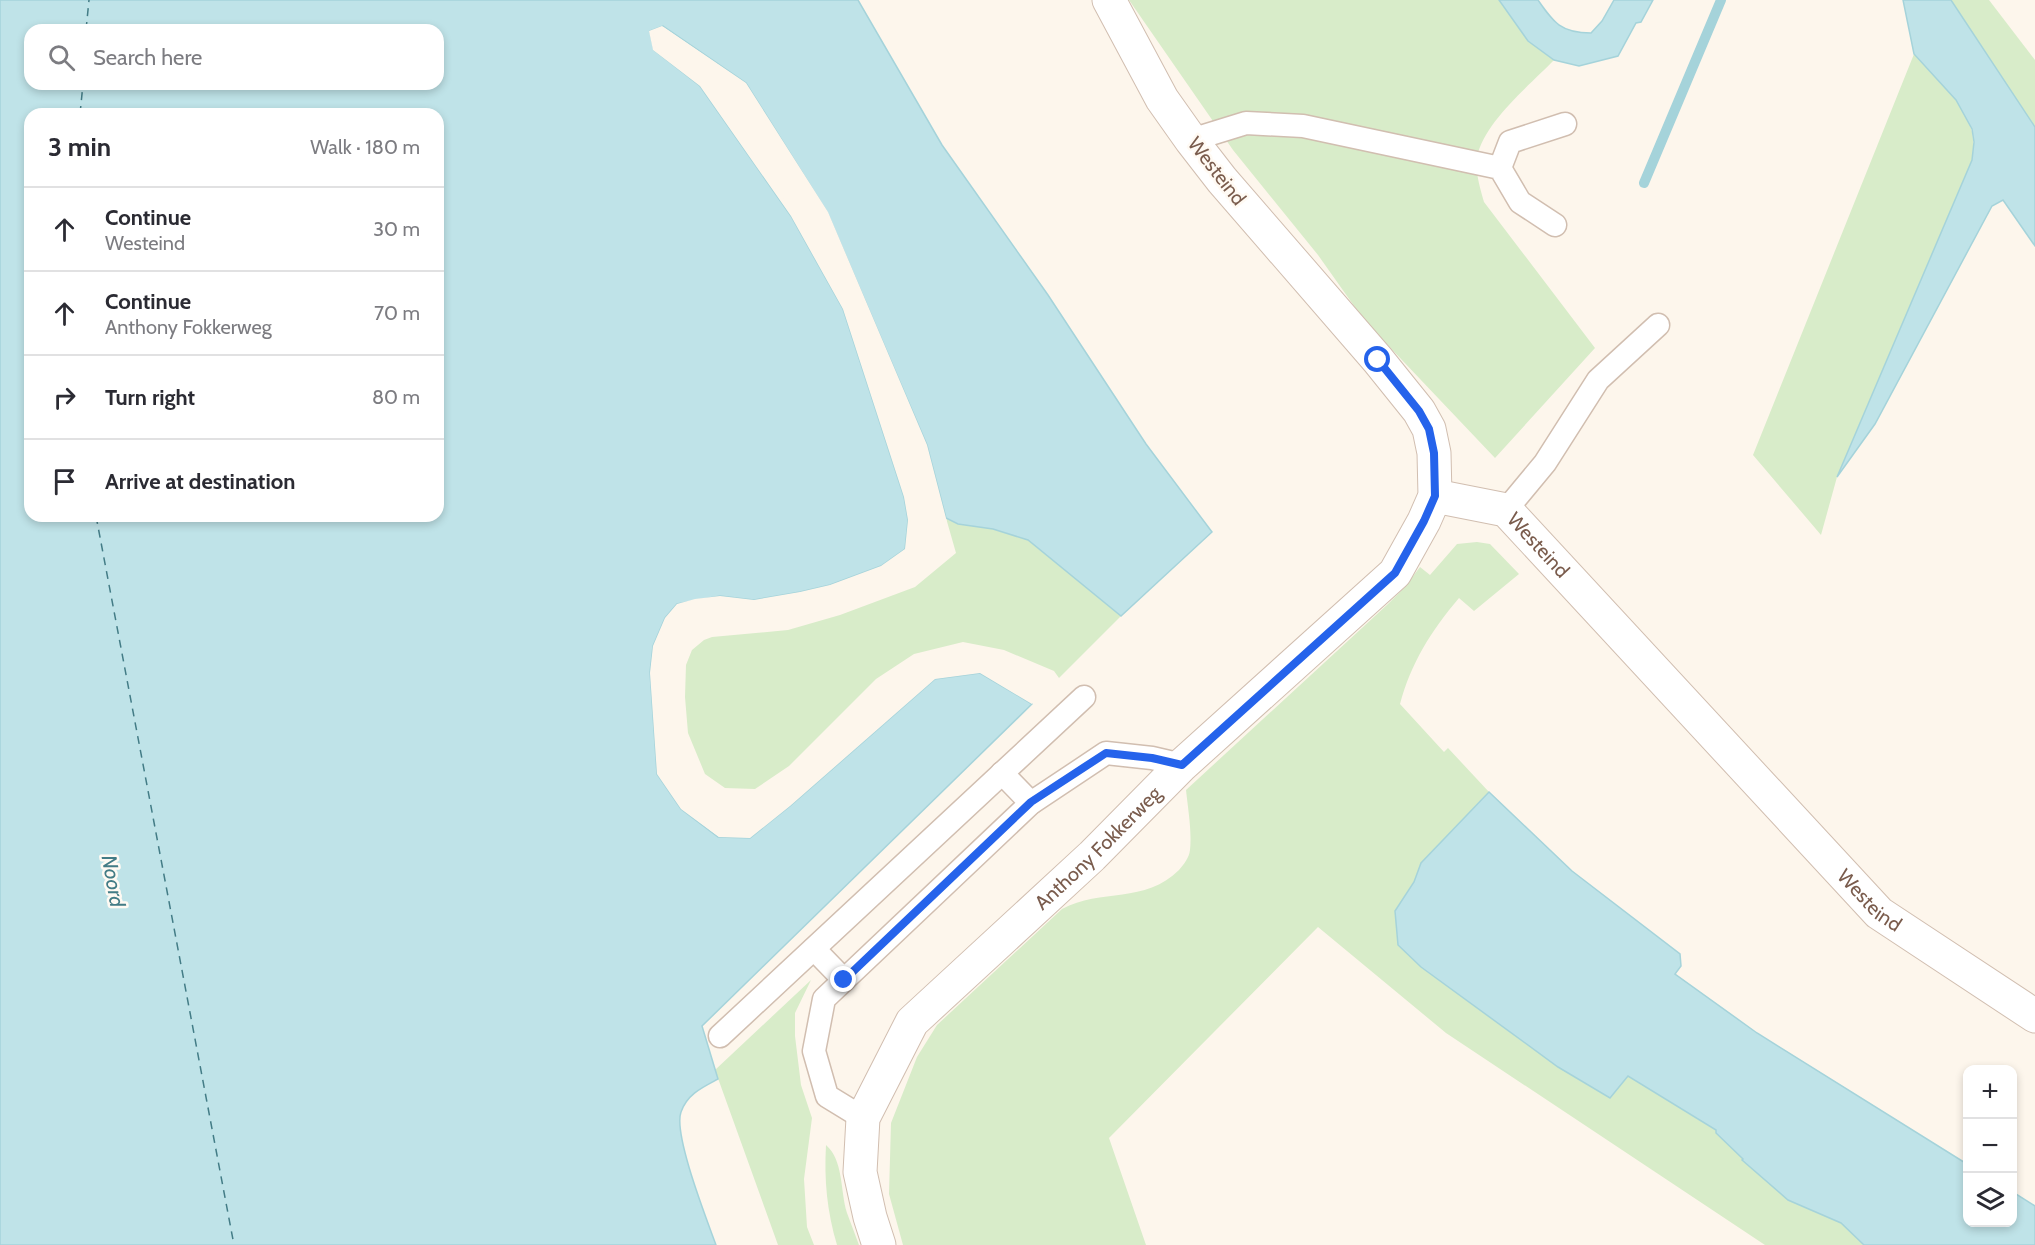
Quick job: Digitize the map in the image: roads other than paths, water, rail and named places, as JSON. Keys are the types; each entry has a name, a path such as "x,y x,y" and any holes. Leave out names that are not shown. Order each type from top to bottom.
{"street":[{"name":"Westeind","path":"1109,0 1162,99 1191,140 1236,197 1378,360 1419,411 1429,429 1434,453 1435,496 1506,510 1879,914 2035,1016"},
{"name":"Anthony Fokkerweg","path":"879,1245 860,1172 863,1118 912,1022 1092,856 1182,765 1395,573 1435,496"}],"lane":[{"path":"1191,140 1246,123 1304,126 1500,168 1520,202 1555,225"},
{"path":"1500,168 1510,142 1565,124"},
{"path":"1506,510 1545,463 1598,380 1658,325"},
{"path":"720,1036 1084,697"},
{"path":"863,1118 828,1096 814,1051 824,999 1031,802 1106,753 1152,758 1182,765"},
{"path":"1002,773 1031,802"},
{"path":"814,949 844,980"}],"water":[{"name":"Noord","path":"0,0 858,0 942,145 1048,295 1146,444 1212,532 1121,616 1028,540 993,529 958,524 946,518 927,445 827,212 746,83 663,26 650,31 654,50 700,86 791,216 843,309 904,497 908,520 905,549 881,566 830,585 754,600 720,596 677,604 665,618 653,646 650,672 657,774 681,809 718,837 750,838 790,806 935,679 980,673 1032,704 702,1026 718,1079 687,1100 681,1112 680,1123 686,1157 716,1245 0,1245"},
{"path":"1499,0 1538,0 1554,21 1565,29 1591,33 1602,21 1614,0 1653,0 1641,22 1636,23 1618,56 1579,66 1554,60 1528,41"},
{"path":"1903,0 1951,0 2035,127 2035,246 2003,200 1992,206 1875,424 1837,477 1972,160 1974,142 1972,129 1956,100 1914,54"},
{"path":"1489,792 1572,871 1680,954 1681,966 1675,974 1757,1033 1963,1162 1963,1227 2017,1227 2017,1195 2035,1206 2035,1245 1864,1245 1841,1223 1788,1200 1742,1160 1716,1133 1716,1130 1628,1076 1610,1098 1558,1067 1421,967 1398,945 1395,911 1414,882 1421,863"}],"waterway":[{"path":"1644,183 1721,0"}]}
